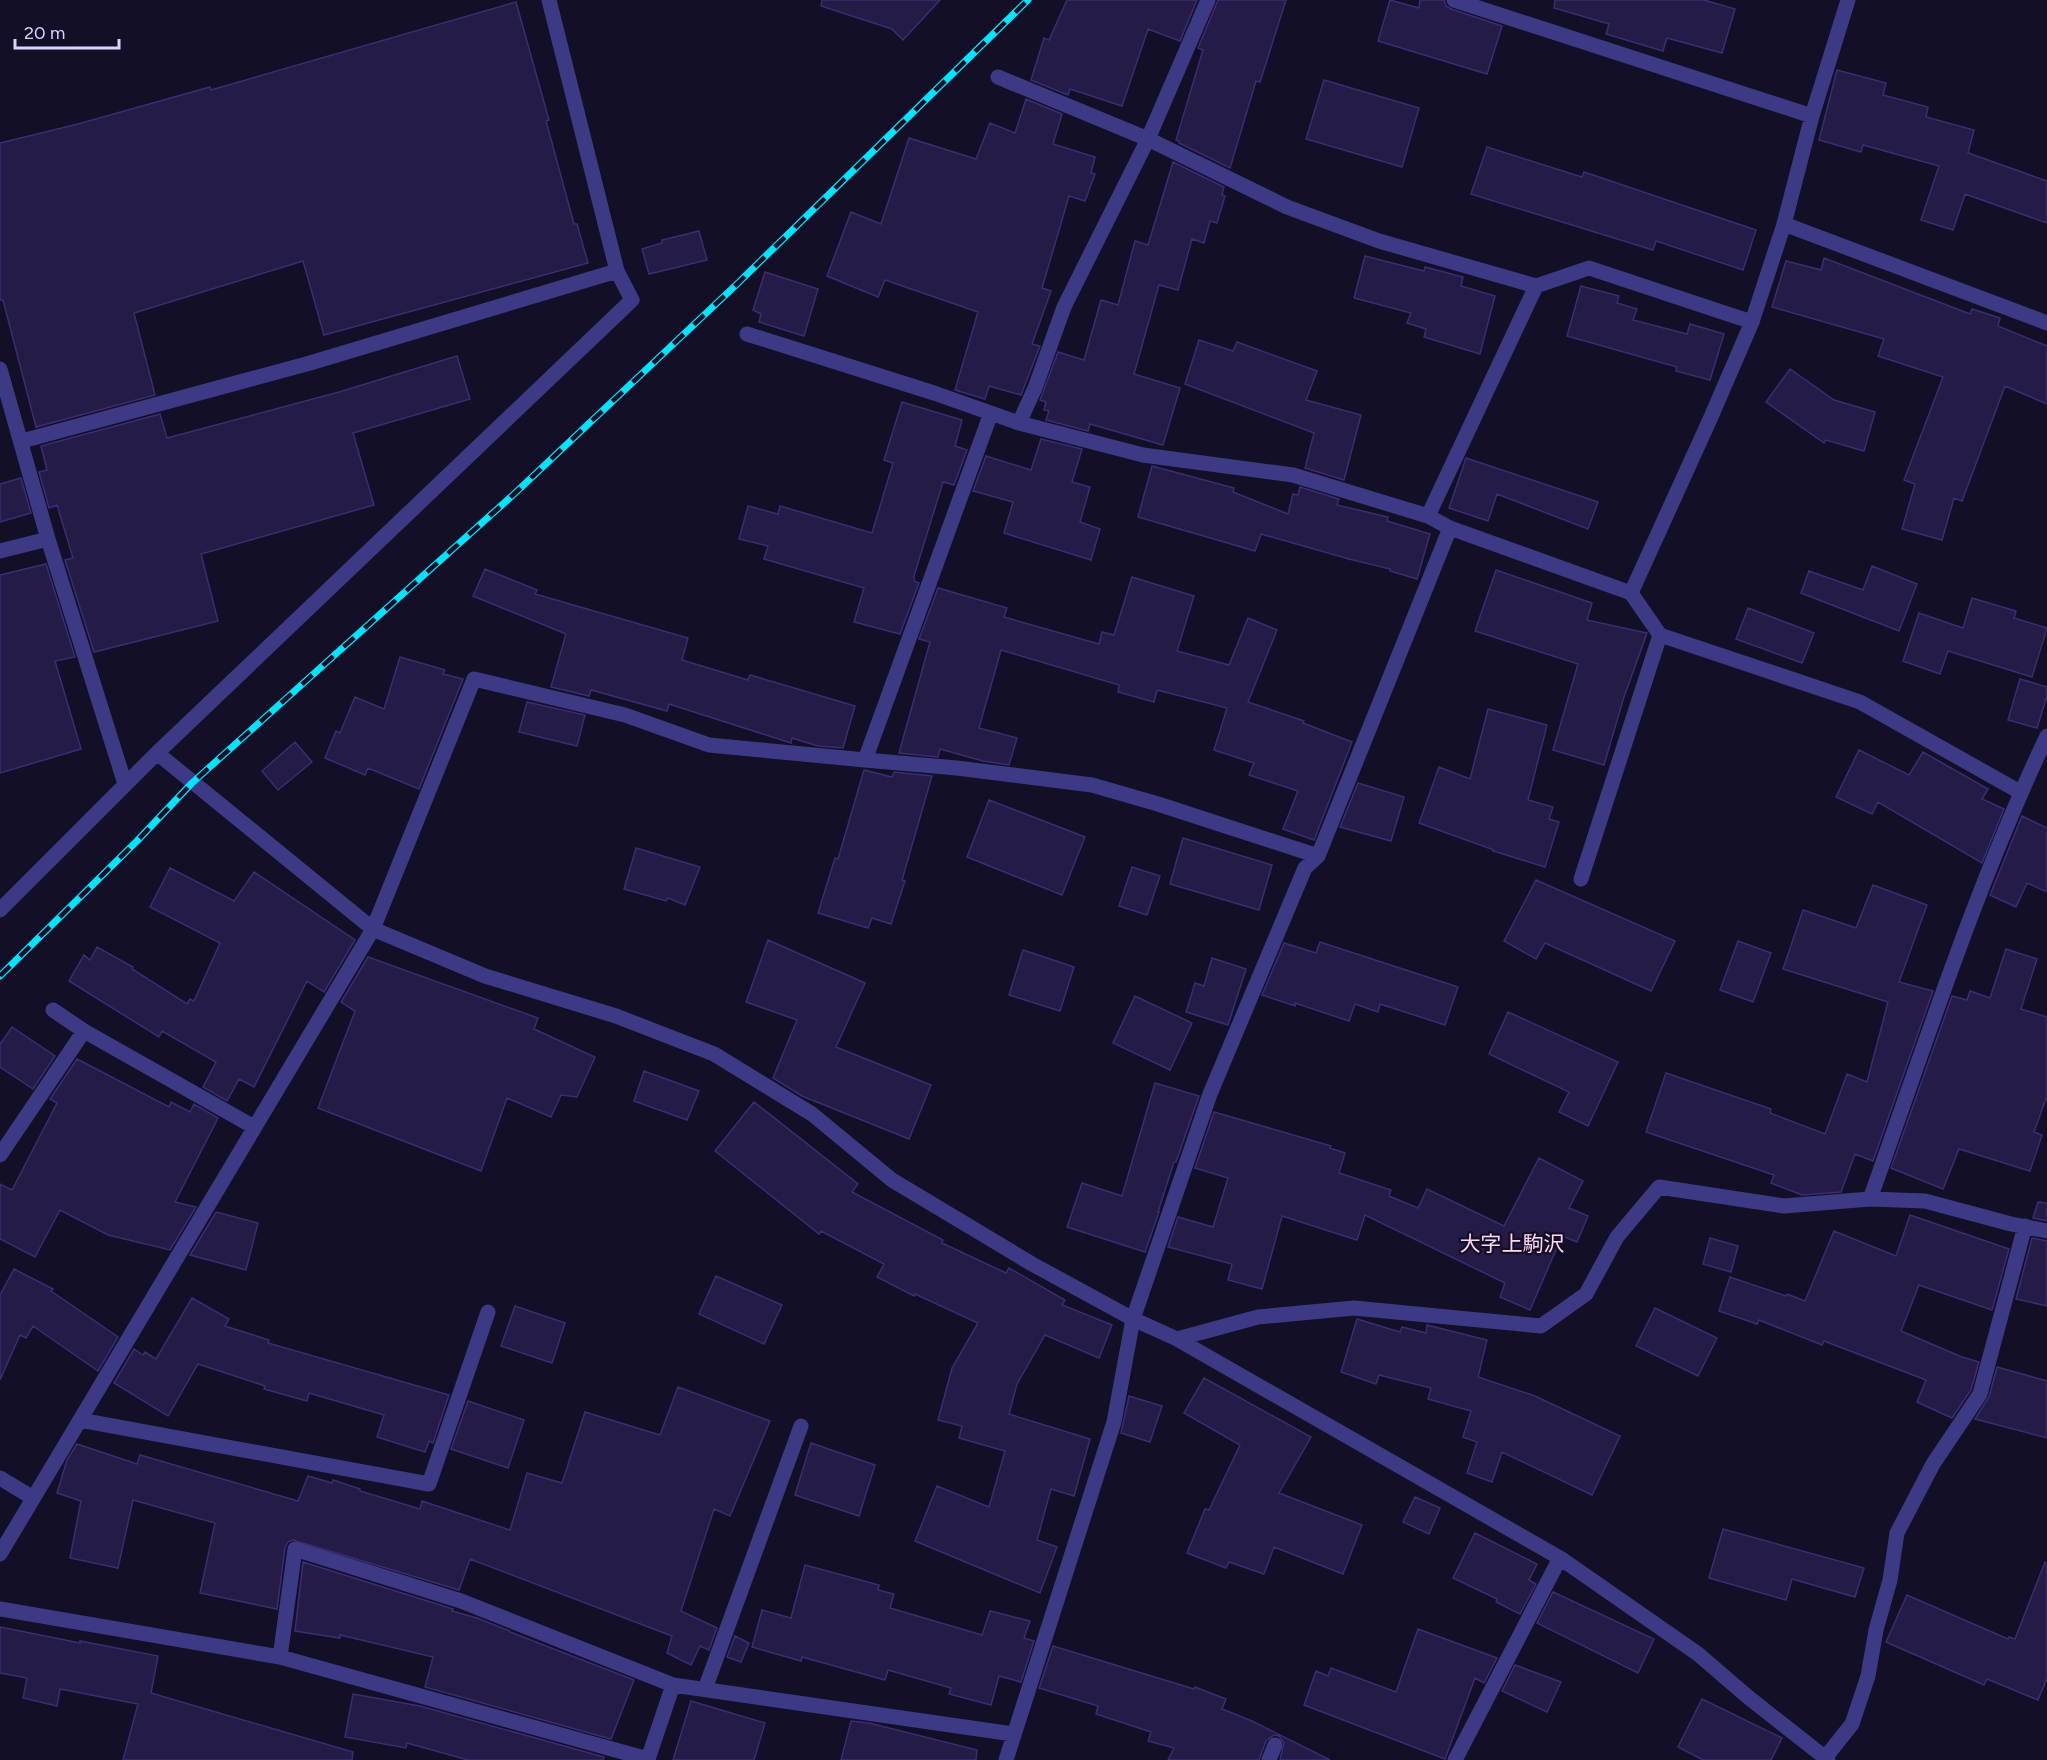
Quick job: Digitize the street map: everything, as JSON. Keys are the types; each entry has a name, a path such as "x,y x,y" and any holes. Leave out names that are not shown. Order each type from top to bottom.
{"street":[{"path":"0,910 157,753 632,300 617,271 549,0"},
{"path":"1018,423 1035,388 1064,307 1148,139 1208,0"},
{"path":"1454,0 1812,116"},
{"path":"1631,592 1752,322 1784,224 1812,116 1848,0"},
{"path":"998,77 1148,139 1287,207 1379,241 1536,286 1589,268 1752,322"},
{"path":"1784,224 2047,323"},
{"path":"22,441 310,363 617,271"},
{"path":"1428,516 1536,286"},
{"path":"747,334 934,393 1018,423 1143,454 1293,475 1428,516 1450,528 1631,592 1660,635 1860,702 2020,792"},
{"path":"0,369 48,539 125,784"},
{"path":"865,760 991,413"},
{"path":"1006,1760 1114,1422 1133,1319 1210,1094 1305,868 1318,856 1450,528"},
{"path":"0,551 48,539"},
{"path":"1581,879 1660,635"},
{"path":"0,1554 373,929 474,679 625,714 708,745 957,768 1092,785 1318,856"},
{"path":"1870,1199 1956,959 2020,792 2047,735"},
{"path":"157,753 373,929 485,976 616,1016 714,1054 812,1114 892,1180 1032,1264 1133,1319 1177,1339 1560,1558 1698,1654 1827,1759 1852,1724 1868,1676 1876,1630 1890,1580 1897,1533 1933,1464 1980,1394 2025,1226"},
{"path":"53,1010 84,1031 254,1127"},
{"path":"0,1155 84,1031"},
{"path":"1177,1339 1258,1317 1354,1308 1541,1326 1586,1294 1617,1237 1659,1187 1784,1206 1870,1199 1924,1201 2047,1231"},
{"path":"80,1420 429,1484 488,1312"},
{"path":"705,1689 801,1426"},
{"path":"0,1478 33,1498"},
{"path":"280,1657 296,1549 461,1600 673,1685 1013,1734"},
{"path":"1455,1760 1560,1558"},
{"path":"0,1609 280,1657 648,1759 673,1685"},
{"path":"1269,1760 1275,1745"}],"building":[{"path":"822,0 940,0 903,40 892,29 821,6"},
{"path":"1067,0 1197,0 1180,41 1148,29 1122,106 1070,89 1068,95 1031,80 1044,38 1049,40"},
{"path":"1218,0 1286,0 1260,82 1256,81 1230,168 1176,140 1203,50 1198,48"},
{"path":"1390,0 1419,8 1420,0 1444,0 1446,6 1451,9 1502,26 1487,74 1378,41"},
{"path":"1555,0 1704,0 1735,9 1722,53 1667,38 1663,51 1606,34 1609,24 1554,8"},
{"path":"516,2 549,120 546,121 574,224 577,224 588,263 324,335 303,261 134,313 155,395 36,427 3,300 0,300 0,143 210,87 211,90"},
{"path":"1837,70 1886,83 1883,95 1928,107 1926,117 1974,130 1968,153 2047,181 2047,223 1965,194 1953,230 1921,220 1939,166 1863,145 1861,152 1819,140"},
{"path":"1324,80 1419,108 1402,167 1306,139"},
{"path":"1026,99 1062,114 1053,144 1095,157 1091,173 1095,174 1085,201 1069,196 1042,288 1051,291 1032,344 1040,346 1021,395 989,386 985,399 955,390 978,312 885,280 878,297 827,276 851,212 881,224 909,138 976,159 990,123 1015,133"},
{"path":"1487,147 1582,177 1584,172 1756,230 1743,270 1656,241 1653,250 1471,194"},
{"path":"1173,162 1224,187 1222,195 1225,196 1217,223 1210,221 1204,243 1192,239 1178,290 1159,285 1134,374 1180,388 1163,445 1090,424 1088,431 1046,420 1049,411 1044,410 1046,402 1040,400 1058,352 1084,360 1101,300 1118,305 1135,241 1148,245"},
{"path":"699,231 707,260 649,274 642,249 662,243 662,240"},
{"path":"1365,256 1424,271 1425,267 1463,277 1461,286 1495,296 1480,354 1424,337 1426,329 1407,323 1411,313 1354,298"},
{"path":"1824,258 1970,314 1972,309 2000,318 1998,326 2047,346 2047,404 2005,386 1962,501 1954,498 1942,540 1902,529 1915,484 1904,480 1943,377 1878,356 1884,339 1772,307 1786,261 1821,270"},
{"path":"765,272 818,289 804,336 759,322 761,314 753,310"},
{"path":"1581,286 1619,296 1617,303 1637,309 1633,320 1687,334 1690,324 1724,334 1710,380 1676,371 1677,367 1567,336"},
{"path":"1199,340 1233,351 1237,342 1317,371 1306,400 1361,415 1344,480 1305,468 1314,433 1185,384"},
{"path":"457,356 470,399 353,433 374,505 201,554 218,621 94,652 65,560 73,558 57,505 49,508 39,472 47,470 41,446 160,414 167,438 339,392"},
{"path":"1790,369 1834,400 1875,412 1864,451 1826,440 1824,443 1766,402"},
{"path":"902,402 962,420 955,446 967,450 954,485 943,482 914,576 914,581 919,583 900,634 854,622 864,588 764,559 768,546 739,539 748,506 778,514 780,506 872,533 893,463 884,460"},
{"path":"1041,439 1082,449 1072,482 1090,487 1080,522 1100,529 1091,560 1004,533 1013,502 973,491 986,456 1031,470"},
{"path":"1466,458 1598,502 1588,529 1497,494 1488,521 1449,508"},
{"path":"1152,466 1234,488 1233,492 1288,514 1293,494 1298,495 1300,487 1339,499 1337,505 1388,517 1387,521 1430,534 1417,579 1390,571 1390,569 1261,534 1255,551 1138,517"},
{"path":"21,478 31,513 0,522 0,484"},
{"path":"46,564 75,657 55,661 81,749 0,773 0,575"},
{"path":"1872,566 1917,584 1899,631 1801,593 1809,571 1863,590"},
{"path":"485,569 537,590 535,594 688,638 682,660 748,680 750,675 855,706 843,748 818,746 792,738 791,743 669,704 667,711 591,690 589,696 551,687 566,634 473,596"},
{"path":"1496,570 1592,603 1587,620 1647,633 1623,700 1604,765 1553,750 1578,664 1475,631"},
{"path":"1132,577 1194,596 1177,651 1229,665 1248,618 1277,630 1248,702 1304,721 1303,723 1352,742 1314,840 1283,829 1298,791 1249,775 1254,763 1214,750 1227,708 1157,690 1154,702 1118,692 1119,685 1001,650 979,728 1017,738 1009,765 983,761 940,749 938,757 899,753 930,642 919,639 938,588 1007,608 1004,617 1099,644 1102,632 1114,635"},
{"path":"1972,598 2016,611 2014,618 2047,628 2032,677 1948,651 1940,674 1903,661 1919,613 1963,628"},
{"path":"1748,608 1814,633 1802,663 1736,639"},
{"path":"400,657 445,670 443,674 463,679 419,789 368,768 365,775 325,758 336,731 340,733 355,697 384,709"},
{"path":"2020,679 2047,687 2047,696 2037,728 2008,720"},
{"path":"527,702 585,715 577,746 519,732"},
{"path":"1488,709 1547,725 1528,800 1553,807 1549,819 1559,822 1545,867 1493,851 1419,823 1439,767 1470,779"},
{"path":"295,742 312,762 278,790 262,771"},
{"path":"1859,750 1909,775 1923,752 1988,789 1982,799 2004,809 1982,863 1878,802 1872,814 1836,797"},
{"path":"864,770 892,777 894,772 932,776 902,880 905,881 891,924 872,918 868,928 818,913 835,858 838,859"},
{"path":"1358,783 1404,797 1391,841 1340,827"},
{"path":"989,800 1085,837 1062,895 967,857"},
{"path":"2022,816 2047,828 2047,892 2027,883 2016,907 1990,895"},
{"path":"1183,838 1272,865 1259,910 1170,884"},
{"path":"636,848 700,867 685,905 668,898 666,901 624,889"},
{"path":"1132,867 1160,876 1147,915 1119,906"},
{"path":"170,868 234,901 254,872 355,940 324,992 307,981 254,1087 239,1079 227,1101 203,1087 216,1062 162,1031 159,1037 69,981 84,955 90,960 97,947 133,967 132,969 187,1004 190,999 194,1001 220,943 150,907"},
{"path":"1536,880 1675,941 1651,991 1545,943 1536,959 1504,941"},
{"path":"1873,885 1927,905 1899,982 1933,991 1873,1161 1855,1154 1841,1192 1802,1195 1771,1183 1774,1175 1646,1132 1666,1073 1771,1109 1770,1113 1825,1134 1847,1074 1867,1082 1888,1002 1783,969 1803,910 1856,928"},
{"path":"768,940 865,983 836,1047 931,1085 909,1139 802,1096 773,1078 797,1020 746,1002"},
{"path":"1738,941 1771,953 1753,1002 1720,990"},
{"path":"1320,942 1458,987 1445,1025 1380,1004 1378,1012 1355,1004 1349,1021 1262,995 1284,943 1316,953"},
{"path":"2006,949 2037,959 2021,1009 2047,1017 2047,1096 2034,1132 2042,1135 2030,1171 1959,1149 1943,1189 1891,1168 1952,996 1967,1000 1970,991 1990,998"},
{"path":"1023,950 1074,967 1060,1011 1009,995"},
{"path":"368,957 538,1018 534,1029 595,1057 577,1097 561,1095 551,1117 507,1098 481,1171 318,1108 355,1011 341,1002"},
{"path":"1212,958 1246,969 1228,1025 1186,1012 1195,983 1204,986"},
{"path":"1135,996 1192,1023 1170,1070 1113,1043"},
{"path":"1508,1012 1618,1062 1588,1126 1559,1112 1569,1092 1489,1054"},
{"path":"12,1027 55,1056 33,1089 0,1067 0,1044"},
{"path":"77,1059 169,1107 171,1102 190,1112 194,1104 218,1118 175,1202 196,1207 170,1250 108,1235 60,1210 35,1257 0,1239 0,1184 12,1190 57,1103 50,1099"},
{"path":"644,1071 699,1091 687,1120 634,1101"},
{"path":"1155,1083 1199,1096 1176,1162 1174,1162 1145,1252 1067,1227 1082,1183 1122,1196"},
{"path":"754,1102 858,1184 852,1192 943,1240 942,1243 1006,1273 1009,1268 1065,1300 1062,1305 1112,1325 1099,1358 1045,1335 1017,1384 1009,1414 1090,1439 1074,1496 1051,1489 1037,1540 1057,1547 1040,1593 915,1541 937,1486 989,1507 1005,1451 959,1438 962,1426 938,1420 952,1368 978,1323 915,1294 914,1296 877,1277 884,1264 821,1231 819,1234 715,1151"},
{"path":"1214,1112 1331,1146 1330,1148 1345,1153 1339,1173 1391,1190 1389,1196 1418,1208 1427,1189 1504,1226 1539,1158 1583,1181 1569,1208 1588,1216 1577,1242 1562,1236 1530,1310 1500,1297 1505,1283 1365,1215 1357,1240 1282,1216 1262,1289 1228,1280 1232,1264 1168,1247 1178,1217 1213,1227 1228,1178 1195,1168"},
{"path":"2038,1202 2047,1203 2047,1221 2033,1218"},
{"path":"216,1212 258,1223 246,1270 190,1255"},
{"path":"1910,1215 2009,1249 1992,1310 1919,1285 1901,1331 1979,1362 1971,1390 1952,1418 1917,1402 1926,1380 1824,1341 1822,1345 1759,1320 1757,1324 1719,1311 1730,1277 1805,1301 1834,1231 1896,1256"},
{"path":"1710,1238 1738,1246 1731,1272 1703,1264"},
{"path":"2032,1238 2047,1241 2047,1306 2016,1299"},
{"path":"14,1269 53,1289 51,1291 118,1337 98,1371 33,1326 26,1338 20,1335 0,1380 0,1295"},
{"path":"716,1276 782,1305 764,1344 699,1314"},
{"path":"192,1298 229,1319 225,1326 269,1340 268,1343 449,1395 433,1443 429,1441 425,1452 377,1437 384,1415 309,1393 307,1401 264,1389 265,1386 198,1364 168,1416 114,1383 134,1349 143,1355 145,1352 156,1359"},
{"path":"515,1306 565,1323 552,1363 501,1346"},
{"path":"1655,1308 1717,1338 1698,1376 1636,1346"},
{"path":"1357,1319 1400,1332 1402,1327 1426,1333 1427,1325 1487,1340 1478,1377 1535,1396 1620,1436 1592,1495 1502,1452 1492,1482 1467,1473 1477,1442 1463,1437 1471,1411 1428,1399 1431,1388 1379,1375 1376,1384 1341,1372"},
{"path":"1997,1367 2047,1381 2047,1438 1975,1419 1989,1397"},
{"path":"1204,1378 1311,1437 1279,1493 1362,1525 1343,1574 1274,1547 1264,1574 1229,1562 1226,1568 1187,1553 1205,1509 1209,1510 1240,1445 1184,1413"},
{"path":"678,1387 770,1421 730,1516 714,1509 681,1611 717,1628 709,1650 700,1646 691,1665 667,1653 672,1636 470,1559 459,1590 293,1540 288,1542 285,1548 277,1609 200,1593 215,1523 133,1500 118,1568 70,1558 81,1501 57,1493 67,1460 77,1444 137,1464 140,1455 298,1501 308,1476 332,1483 333,1480 360,1489 360,1491 420,1509 422,1501 510,1530 527,1473 562,1483 585,1412 660,1435"},
{"path":"1129,1396 1162,1406 1150,1442 1121,1433"},
{"path":"468,1401 524,1420 508,1468 451,1449"},
{"path":"811,1443 875,1465 859,1516 795,1495"},
{"path":"1415,1497 1440,1508 1429,1534 1403,1522"},
{"path":"1723,1529 1864,1568 1855,1597 1792,1579 1786,1600 1709,1578"},
{"path":"1475,1533 1537,1564 1529,1580 1536,1584 1520,1614 1496,1602 1497,1599 1453,1578"},
{"path":"303,1562 453,1609 452,1611 477,1618 634,1680 611,1739 425,1687 433,1657 340,1635 340,1638 295,1631"},
{"path":"2045,1562 2047,1563 2047,1678 2038,1700 1987,1679 1984,1685 1886,1642 1907,1595 2008,1639 2009,1637 2015,1639"},
{"path":"805,1565 879,1585 878,1590 894,1594 890,1608 982,1635 990,1611 1030,1621 1024,1638 1034,1641 1021,1682 999,1676 991,1705 949,1694 951,1688 888,1670 885,1680 802,1657 801,1661 752,1647 762,1610 791,1618"},
{"path":"1553,1592 1654,1639 1638,1673 1537,1623"},
{"path":"0,1627 158,1656 151,1693 353,1752 352,1760 123,1760 138,1704 60,1689 57,1706 23,1698 27,1678 0,1673"},
{"path":"1418,1629 1497,1658 1484,1683 1475,1678 1445,1759 1304,1705 1316,1671 1328,1676 1331,1668 1396,1692"},
{"path":"735,1636 749,1643 741,1662 727,1657"},
{"path":"1053,1646 1194,1689 1195,1687 1226,1699 1222,1709 1252,1721 1330,1760 1280,1760 1284,1743 1279,1736 1274,1735 1266,1741 1259,1760 1168,1760 1174,1748 1148,1741 1151,1732 1096,1714 1098,1706 1039,1688"},
{"path":"1515,1665 1561,1682 1547,1712 1502,1691"},
{"path":"353,1694 420,1706 604,1757 603,1760 468,1760 407,1743 406,1748 345,1737"},
{"path":"1702,1699 1782,1738 1771,1760 1703,1760 1678,1747"},
{"path":"691,1701 765,1723 754,1760 673,1760"},
{"path":"851,1721 869,1723 977,1750 976,1760 841,1760"}],"railway":[{"path":"0,976 137,841 192,783 513,495 736,285 1028,0"}],"district":[{"name":"大字上駒沢","path":"1512,1244"}]}
